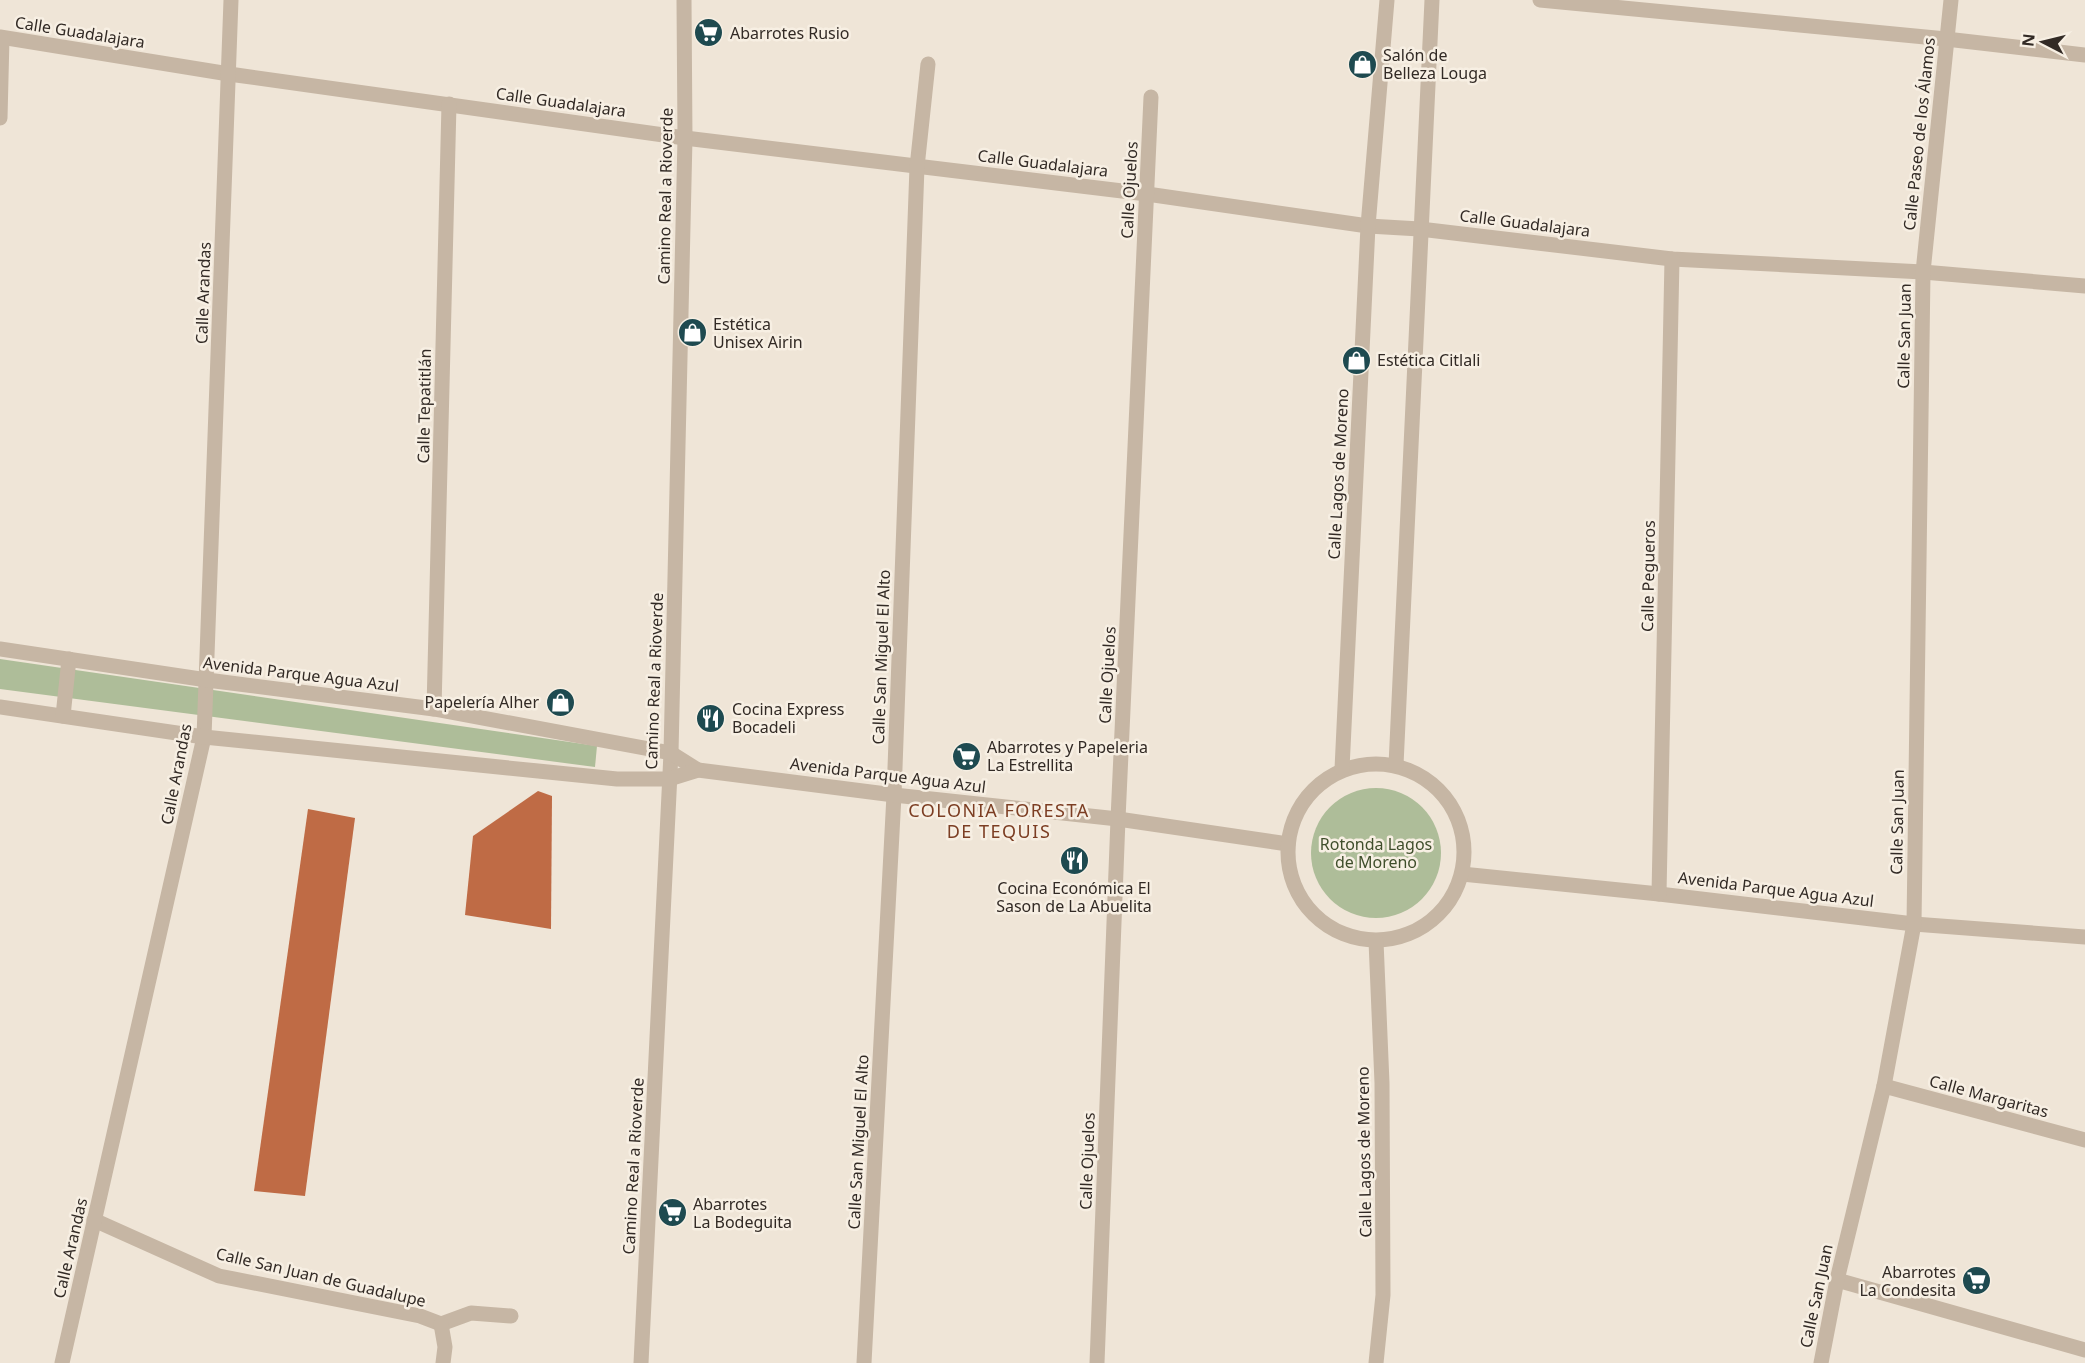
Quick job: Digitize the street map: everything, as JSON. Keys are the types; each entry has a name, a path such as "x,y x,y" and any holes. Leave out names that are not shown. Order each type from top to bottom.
{"street":[{"name":"Calle Arandas","path":"62,1363 204,737 231,0"},
{"name":"Camino Real a Rioverde","path":"641,1363 671,753 685,138 684,0"},
{"name":"Calle Lagos de Moreno","path":"1342,770 1368,226 1387,0"},
{"path":"1396,765 1432,0"},
{"path":"1540,0 1947,39 2085,56"},
{"name":"Calle Paseo de los Álamos","path":"1923,272 1950,0"},
{"name":"Calle Guadalajara","path":"1,37 229,74 685,138 1147,194 1368,226 1420,229 1672,259 1923,272 2085,286"},
{"path":"0,118 1,37"},
{"name":"Calle San Miguel El Alto","path":"864,1363 894,795 917,167 928,64"},
{"name":"Calle Ojuelos","path":"1097,1363 1118,819 1151,97"},
{"name":"Calle Tepatitlán","path":"434,709 449,104"},
{"name":"Calle Pegueros","path":"1659,894 1672,259"},
{"name":"Calle San Juan","path":"1821,1363 1837,1280 1884,1086 1914,924 1923,272"},
{"name":"Avenida Parque Agua Azul","path":"0,648 207,680 434,709 671,753 698,770"},
{"path":"63,716 69,659"},
{"name":"Avenida Parque Agua Azul","path":"0,707 204,737 617,779 669,779 698,770 894,795 1118,819 1288,844"},
{"path":"1369,763 1396,765 1423,776 1444,794 1454,810 1465,846 1462,874 1450,901 1431,922 1405,936 1376,941 1347,936 1322,922 1302,900 1291,873 1288,844 1294,820 1305,799 1322,782 1342,770 1369,763"},
{"name":"Avenida Parque Agua Azul","path":"1462,874 1914,924 2085,937"},
{"name":"Calle Lagos de Moreno","path":"1376,941 1382,1083 1383,1295 1376,1363"},
{"name":"Calle Margaritas","path":"1884,1086 2085,1140"},
{"name":"Calle San Juan de Guadalupe","path":"94,1220 219,1276 420,1316 441,1324"},
{"path":"1837,1280 2085,1350"},
{"path":"443,1363 445,1347 441,1324 471,1313 511,1316"}],"green space":[{"path":"0,659 597,746 595,767 0,689"},
{"name":"Rotonda Lagos de Moreno","path":"1376,788 1401,793 1422,807 1436,828 1441,853 1436,878 1422,899 1401,913 1376,918 1351,913 1330,899 1316,878 1311,853 1316,828 1330,807 1351,793"}],"building":[{"path":"538,791 552,796 551,929 465,915 473,836"},
{"path":"308,809 355,818 305,1196 254,1191"}],"place":[{"name":"Abarrotes Rusio","path":"709,33"},
{"name":"Salón de Belleza Louga","path":"1362,64"},
{"name":"Estética Unisex Airin","path":"692,333"},
{"name":"Estética Citlali","path":"1356,360"},
{"name":"Papelería Alher","path":"560,702"},
{"name":"Cocina Express Bocadeli","path":"711,718"},
{"name":"Abarrotes y Papeleria La Estrellita","path":"966,756"},
{"name":"Cocina Económica El Sason de La Abuelita","path":"1074,860"},
{"name":"Abarrotes La Bodeguita","path":"672,1213"},
{"name":"Abarrotes La Condesita","path":"1977,1281"}],"district":[{"name":"COLONIA FORESTA DE TEQUIS","path":"999,820"}]}
